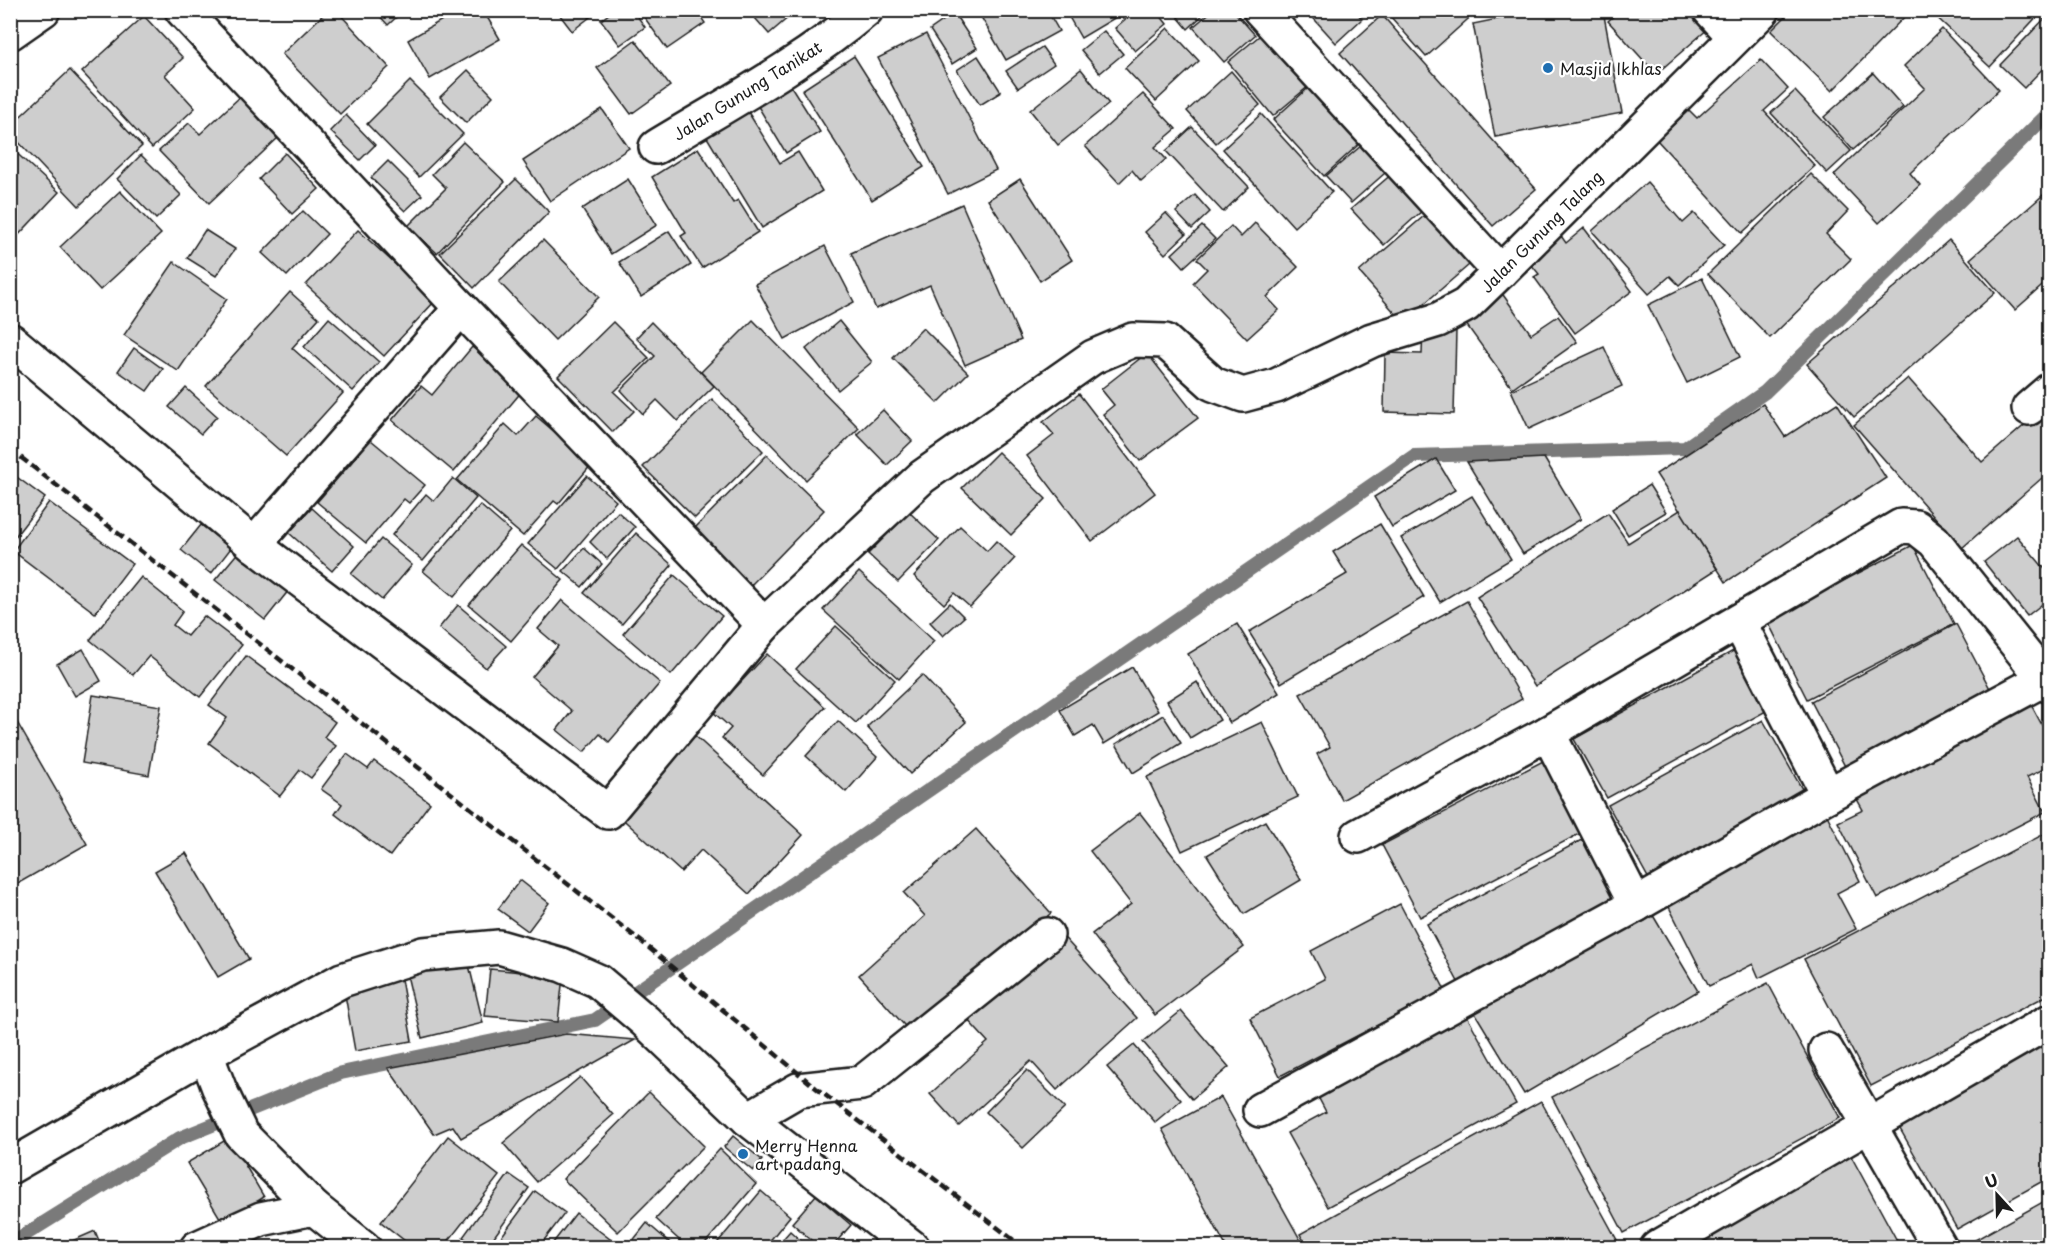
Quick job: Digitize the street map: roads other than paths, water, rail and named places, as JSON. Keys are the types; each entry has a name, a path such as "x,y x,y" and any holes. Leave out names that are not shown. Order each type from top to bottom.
{"street":[{"path":"10,33 44,10"},
{"path":"182,10 461,308 764,625"},
{"name":"Jalan Gunung Tanikat","path":"656,147 766,81 845,28 866,10"},
{"path":"1260,10 1500,272"},
{"path":"1710,10 1735,37"},
{"name":"Jalan Gunung Talang","path":"254,545 608,812 764,625 922,477 1093,357 1133,340 1165,341 1213,384 1243,395 1276,386 1372,340 1438,320 1466,305 1763,10"},
{"path":"10,340 254,545 461,308"},
{"path":"1260,1110 1636,905 1828,795 2047,683 1934,541 1916,527 1901,526 1548,733 1358,837"},
{"path":"1739,622 1828,795"},
{"path":"1548,733 1636,905"},
{"path":"748,1119 798,1090 862,1083 1047,935"},
{"path":"10,1167 206,1054 342,980 423,954 499,947 562,965 598,981 645,1021 748,1119 913,1248"},
{"path":"1657,1248 2049,1021"},
{"path":"1826,1050 1940,1248"},
{"path":"206,1054 241,1134 314,1208 364,1248"},
{"path":"197,1248 261,1219 314,1208"}],"waterway":[{"path":"10,1244 180,1138 341,1073 595,1020 1414,456 1685,448 1765,392 2050,112"}],"railway":[{"path":"10,449 642,942 816,1088 1024,1248"}],"place":[{"name":"Masjid Ikhlas","path":"1548,68"},
{"name":"Merry Henna art padang","path":"743,1154"}]}
